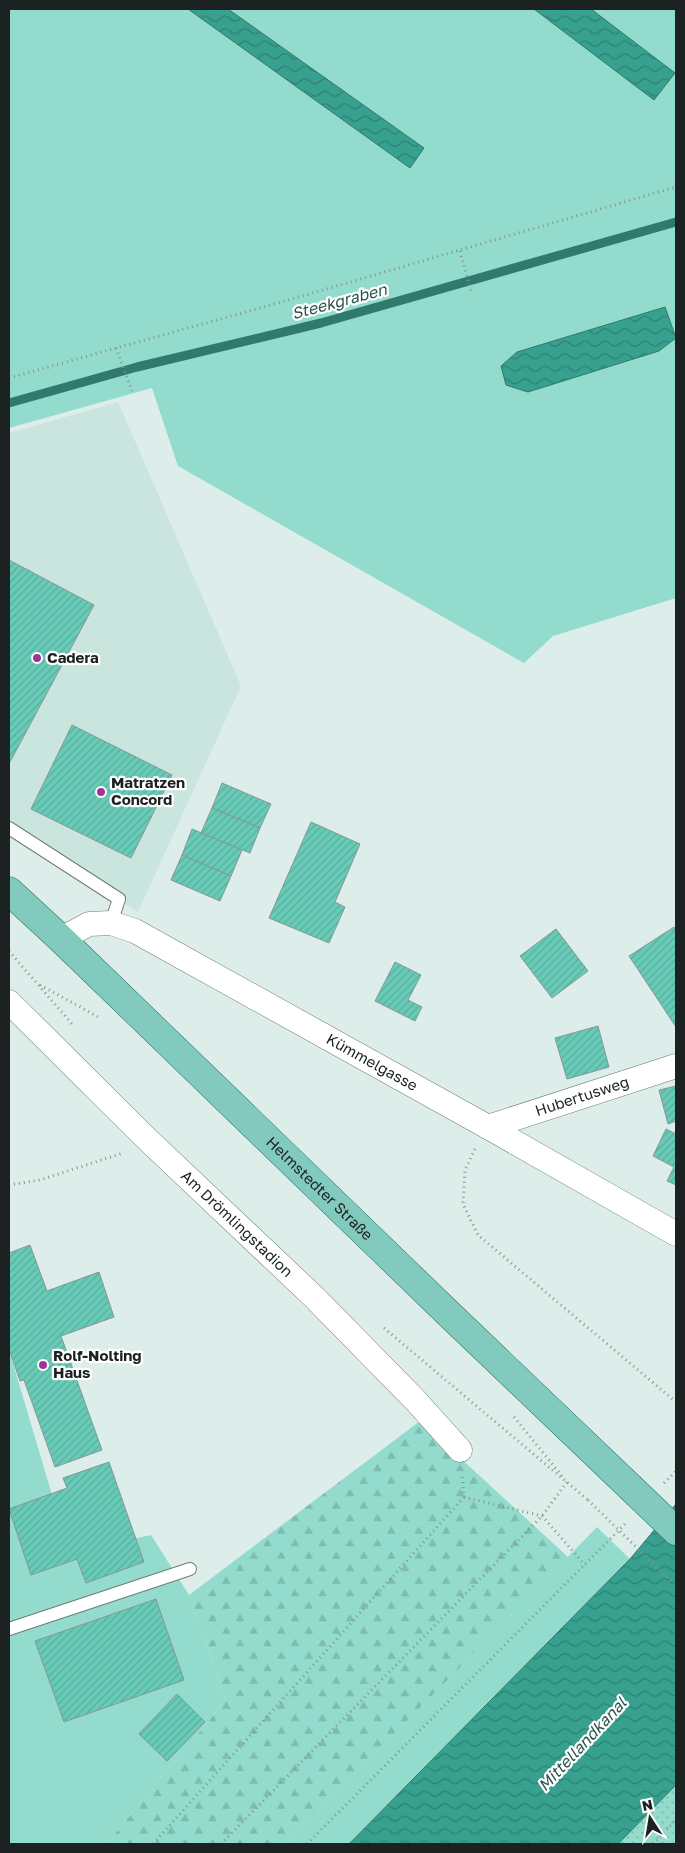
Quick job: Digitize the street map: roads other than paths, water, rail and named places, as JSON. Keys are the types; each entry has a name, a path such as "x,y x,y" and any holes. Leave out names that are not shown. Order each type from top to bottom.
{"main road":[{"name":"Helmstedter Straße","path":"9,891 676,1531"}],"street":[{"name":"Kümmelgasse","path":"61,939 89,924 111,923 135,931 676,1234"},
{"name":"Am Drömlingstadion","path":"9,1002 148,1140 315,1298 416,1401 460,1450"},
{"name":"Hubertusweg","path":"488,1127 676,1066"}],"lane":[{"path":"9,828 118,899 111,923"},
{"path":"9,1629 190,1570"}],"water":[{"path":"188,9 228,9 424,148 410,168"},
{"path":"534,9 591,9 675,73 654,100"},
{"path":"665,307 676,338 659,351 528,392 506,385 501,366 517,352"},
{"name":"Mittellandkanal","path":"676,1504 676,1785 618,1844 349,1844 630,1559"}],"waterway":[{"name":"Steekgraben","path":"9,403 137,367 321,323 676,222"}],"place":[{"name":"Cadera","path":"37,658"},
{"name":"Matratzen Concord","path":"101,792"},
{"name":"Rolf-Nolting Haus","path":"43,1365"}]}
